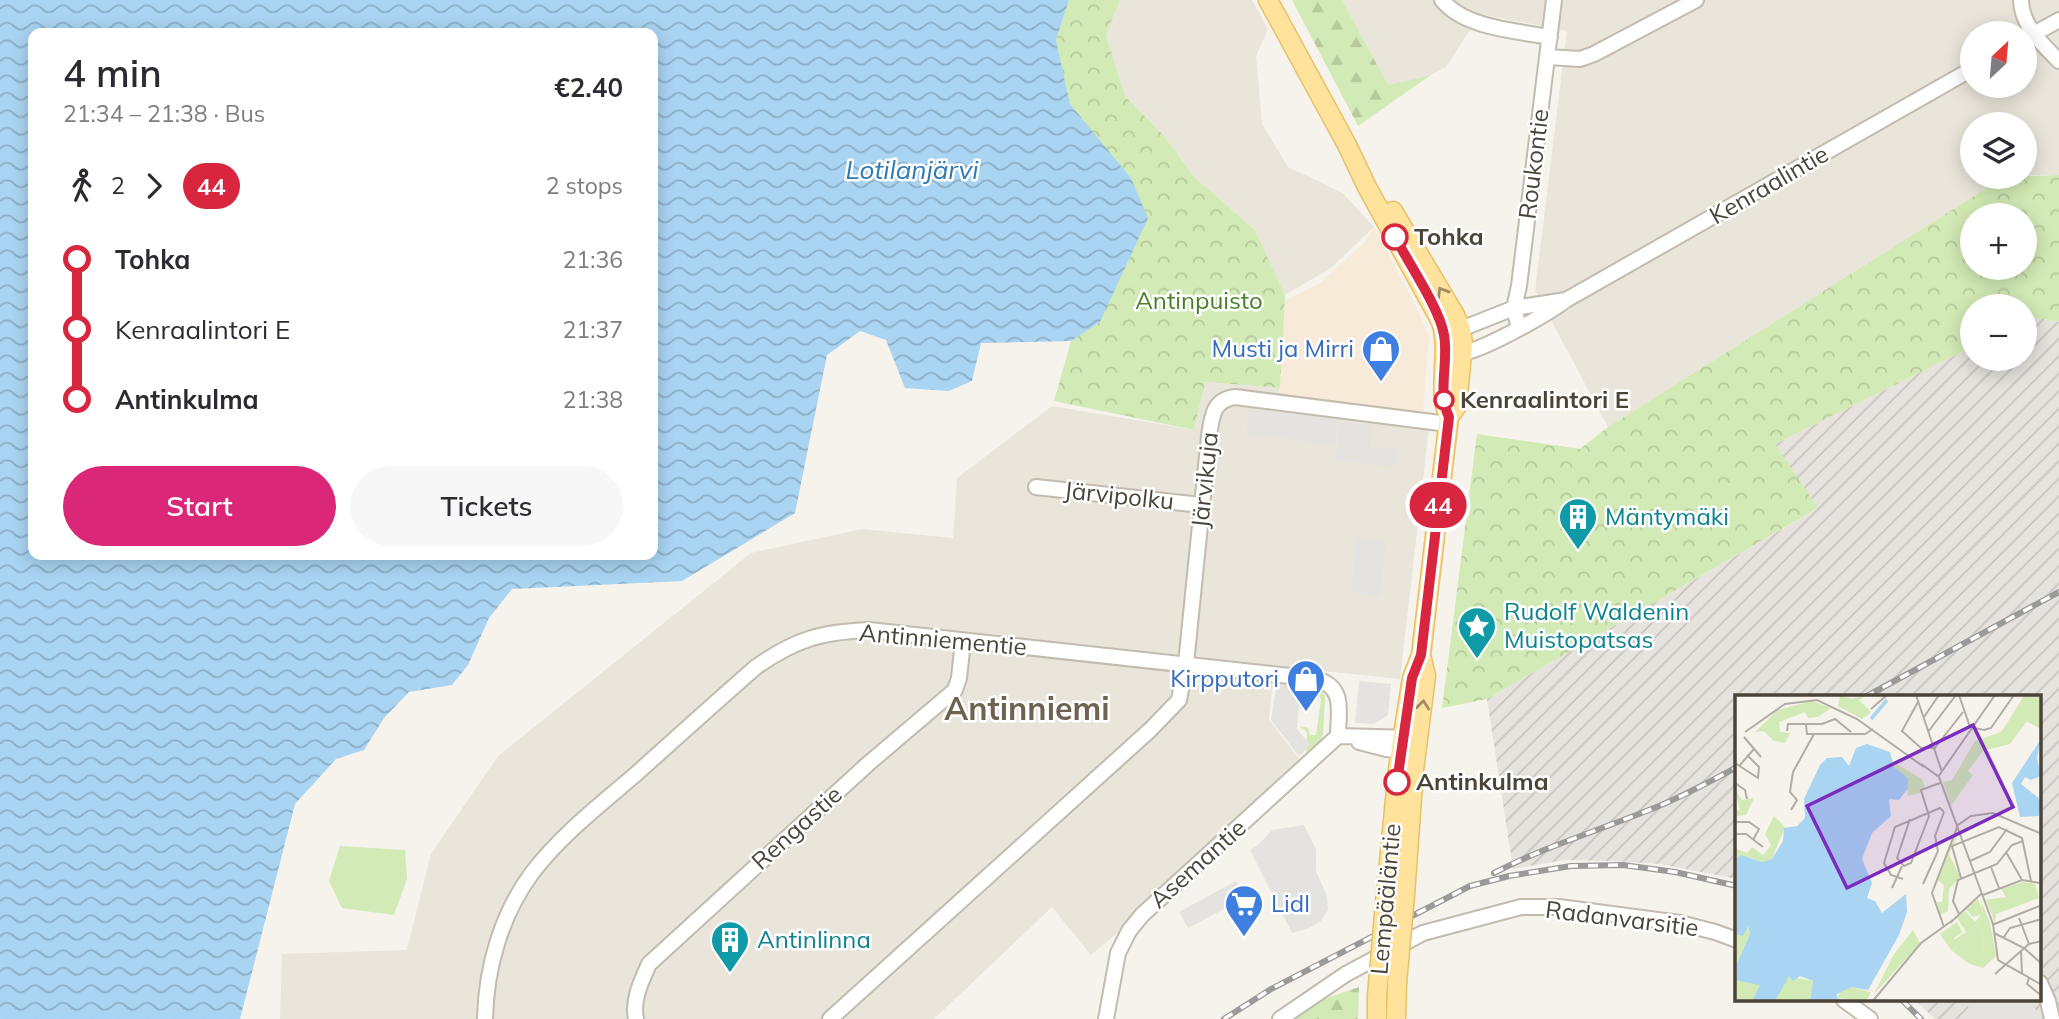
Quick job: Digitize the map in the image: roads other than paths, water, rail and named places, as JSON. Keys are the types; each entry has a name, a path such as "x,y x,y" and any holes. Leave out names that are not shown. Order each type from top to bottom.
{"main road":[{"name":"Lempääläntie","path":"1268,0 1441,322 1454,354"},
{"name":"Lempääläntie","path":"1347,145 1381,192 1455,314 1461,329 1454,354 1457,406 1448,420 1421,655 1426,676 1408,742 1385,903 1377,1019"},
{"name":"Lempääläntie","path":"1396,1019 1414,771 1408,742"}],"street":[{"path":"1442,0 1449,9 1482,25 1550,37"},
{"name":"Roukontie","path":"1519,328 1514,308 1519,286 1554,0"},
{"path":"1548,57 1580,59 1594,54 1696,0"},
{"path":"2021,0 2024,21"},
{"path":"2037,32 2059,20"},
{"path":"2037,43 2059,61"},
{"name":"Kenraalintie","path":"1454,354 1545,315 1566,300 1960,76"},
{"name":"Kenraalintie","path":"1461,329 1514,308 1566,300"},
{"name":"Järvikuja","path":"1186,664 1201,505 1215,408 1226,398 1247,398 1448,420"},
{"name":"Järvipolku","path":"1036,487 1201,505"},
{"name":"Antinniementie","path":"485,1019 486,990 493,954 511,907 531,874 560,841 756,667 780,650 808,639 836,632 869,630 1317,679 1334,687 1338,695 1338,736"},
{"name":"Rengastie","path":"636,1019 634,1010 639,987 649,964 869,763 955,690 963,641"},
{"path":"830,1019 1159,721 1179,700 1186,664"},
{"path":"1338,736 1408,742"},
{"name":"Asemantie","path":"1107,1019 1118,953 1129,931 1142,915 1338,736"},
{"name":"Radanvarsitie","path":"1280,1019 1346,974 1423,933 1521,907 1571,908 1680,923 1735,939"},
{"path":"2042,988 2052,1019"},
{"path":"1847,1002 1870,1019"},
{"path":"474,1019 485,1019"}],"water":[{"name":"Lotilanjärvi","path":"0,0 1069,0 1056,40 1070,104 1131,178 1148,218 1100,322 1071,341 981,343 972,381 949,391 905,388 886,340 860,331 827,355 795,513 682,581 512,589 489,618 468,665 452,685 409,692 384,718 364,750 336,759 295,804 240,1019 0,1019"}],"railway":[{"path":"1869,695 2059,592"},
{"path":"1494,873 1551,847 1661,805 1735,768"},
{"path":"1224,1019 1271,989 1470,886 1509,876 1571,866 1623,865 1675,872 1735,886"},
{"path":"1904,1002 1921,1019"}],"place":[{"name":"Tohka","path":"1395,237"},
{"name":"Musti ja Mirri","path":"1381,383"},
{"name":"Kenraalintori E","path":"1444,400"},
{"name":"Mäntymäki","path":"1578,551"},
{"name":"Rudolf Waldenin Muistopatsas","path":"1477,660"},
{"name":"Kirpputori","path":"1306,713"},
{"name":"Antinkulma","path":"1397,782"},
{"name":"Lidl","path":"1244,938"},
{"name":"Antinlinna","path":"730,974"}],"district":[{"name":"Antinniemi","path":"1027,709"}],"park label":[{"name":"Antinpuisto","path":"1199,301"}]}
